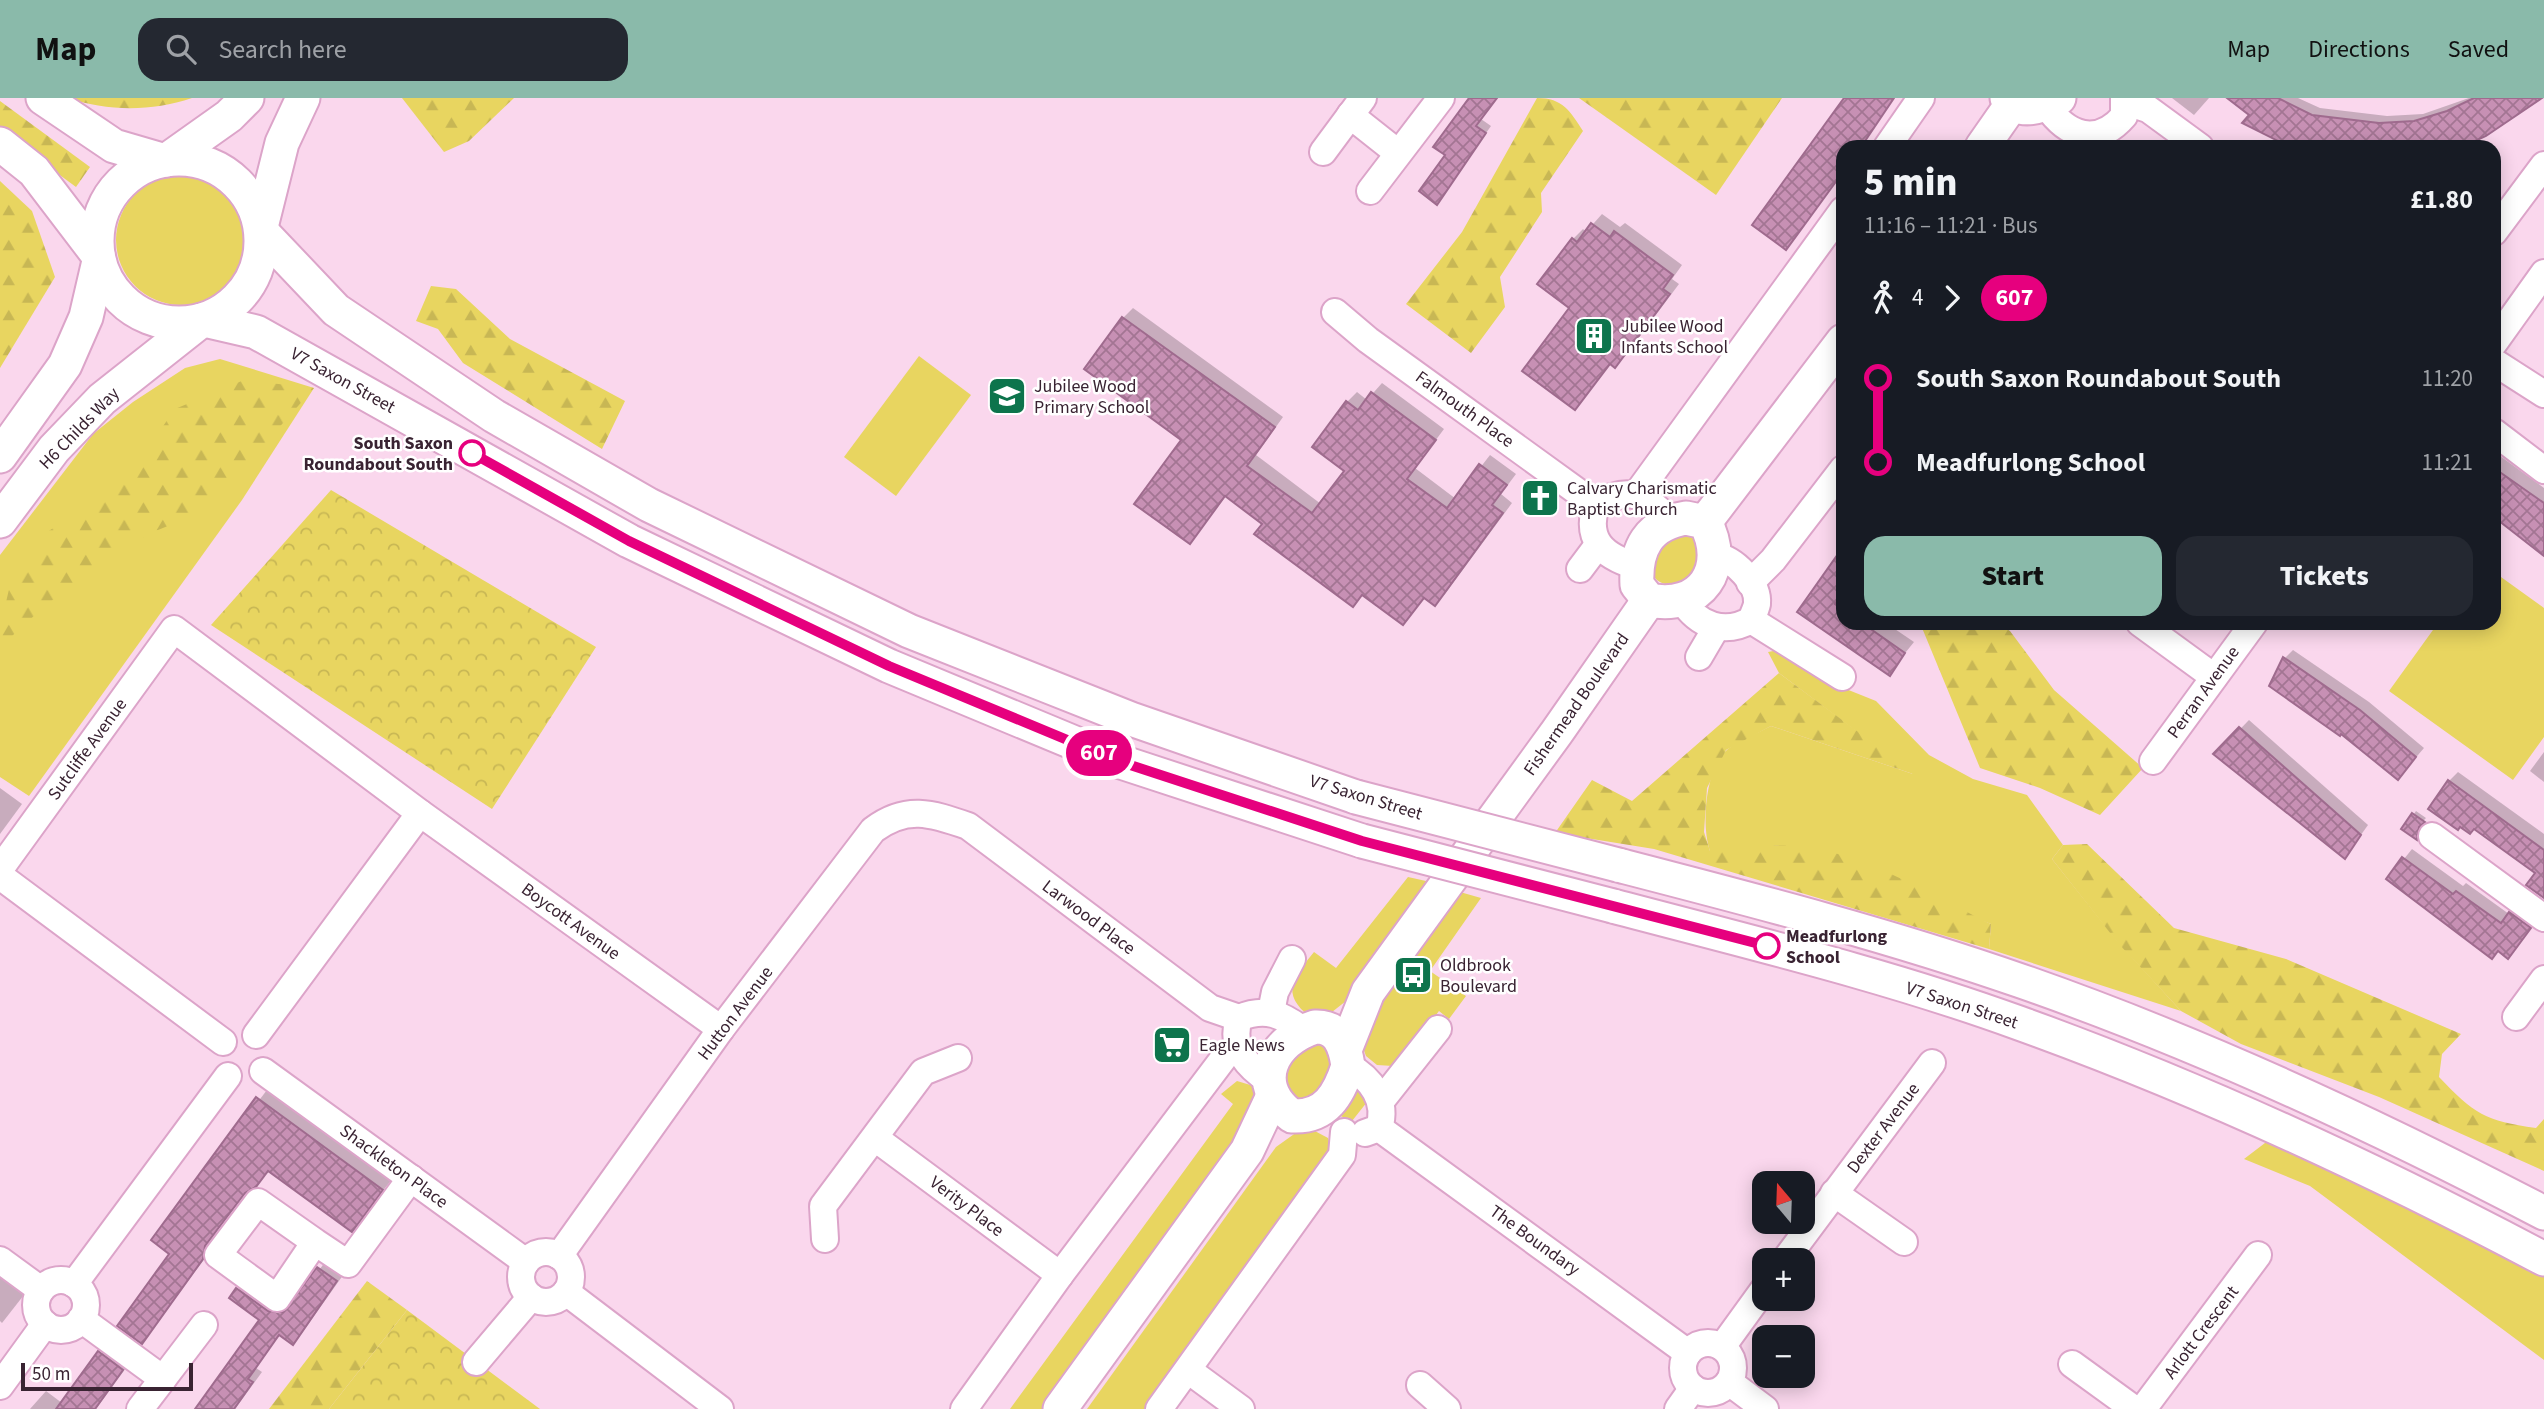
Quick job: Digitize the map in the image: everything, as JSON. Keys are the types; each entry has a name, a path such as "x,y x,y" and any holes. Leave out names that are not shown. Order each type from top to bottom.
{"street":[{"path":"43,98 114,146 164,160 198,161 227,174 249,197 261,229"},
{"path":"0,456 65,365 86,317 99,258 99,223 111,195 133,173 164,160 229,116 247,98"},
{"path":"0,144 34,171 99,258 110,285 127,305 150,318 176,323 203,320 229,307 248,286 260,260 261,229 282,143 303,98"},
{"path":"1370,191 1441,98"},
{"path":"1892,140 1921,98"},
{"path":"2091,140 2113,129 2124,116 2125,100 2148,109 2190,140"},
{"path":"1986,140 2010,101 2027,109 2052,101 2056,120 2087,140"},
{"path":"1323,152 1357,107 1398,153"},
{"path":"2501,222 2544,164"},
{"path":"1636,495 1836,220"},
{"name":"V7 Saxon Street","path":"261,229 336,310 406,360 494,416 649,505 909,631 1131,719 1356,797 1837,922 2020,981 2142,1026 2283,1084 2544,1213"},
{"path":"2501,332 2544,273"},
{"name":"Falmouth Place","path":"1335,312 1368,340 1596,505"},
{"name":"V7 Saxon Street","path":"203,320 256,332 629,541 889,666 1118,761 1362,841 1826,962 2017,1022 2265,1122 2445,1207 2544,1259"},
{"name":"H6 Childs Way","path":"0,521 54,449 102,399 203,320"},
{"path":"1705,522 1836,350"},
{"path":"2501,366 2544,394"},
{"path":"2501,437 2544,470"},
{"path":"1750,583 1773,560 1836,478"},
{"path":"1636,566 1618,561 1598,545 1590,524 1596,505 1615,493 1636,495 1659,509 1670,521"},
{"path":"1686,518 1705,522 1714,539 1716,556 1712,573 1699,591 1682,600 1668,604 1649,600 1637,585 1636,566 1639,549 1651,532 1670,521 1686,518"},
{"path":"1580,569 1598,545"},
{"path":"1682,600 1691,615 1716,628 1737,628 1751,620 1757,602 1750,583 1730,559 1716,556"},
{"name":"Fishermead Boulevard","path":"1331,1043 1503,807 1649,600"},
{"path":"1751,620 1842,677"},
{"path":"1699,657 1716,628"},
{"name":"Boycott Avenue","path":"174,629 420,813 721,1029"},
{"name":"Sutcliffe Avenue","path":"0,869 174,629"},
{"path":"2150,630 2214,677"},
{"name":"Perran Avenue","path":"2153,761 2248,630"},
{"path":"256,1035 420,813"},
{"name":"Hutton Avenue","path":"559,1256 721,1029 873,830 891,817 909,813 939,816"},
{"name":"Larwood Place","path":"939,816 968,826 1210,1008 1239,1018"},
{"path":"2432,836 2544,918"},
{"path":"0,876 223,1042"},
{"path":"1271,1012 1275,992 1293,959"},
{"path":"2516,1017 2544,979"},
{"path":"1256,1011 1271,1012 1290,1019 1331,1043 1362,1073 1381,1101 1384,1115 1379,1128 1360,1135 1344,1132 1287,1102 1253,1070 1237,1047 1234,1033 1239,1018 1256,1011"},
{"path":"1381,1101 1438,1029"},
{"path":"239,1031 256,1035 268,1051 263,1070 247,1080 228,1076 219,1060 223,1042 239,1031"},
{"path":"1287,1102 1331,1103 1331,1043"},
{"path":"1287,1102 1275,1058 1284,1045 1331,1043"},
{"path":"964,1409 1060,1275 1226,1055 1237,1047"},
{"path":"825,1239 823,1206 923,1072 958,1058"},
{"name":"Dexter Avenue","path":"1794,1248 1931,1063"},
{"name":"Shackleton Place","path":"263,1070 526,1262"},
{"path":"74,1284 228,1076"},
{"path":"1060,1409 1247,1151 1287,1102"},
{"name":"The Boundary","path":"1379,1128 1688,1353"},
{"path":"1159,1409 1342,1155 1344,1132"},
{"name":"Verity Place","path":"875,1138 1060,1275"},
{"path":"315,1242 348,1264 411,1178"},
{"path":"1834,1192 1903,1242"},
{"path":"541,1253 559,1256 570,1272 566,1292 550,1302 531,1297 521,1279 526,1262 541,1253"},
{"name":"Arlott Crescent","path":"2143,1409 2258,1255"},
{"path":"0,1260 41,1290"},
{"path":"56,1281 74,1284 85,1300 81,1319 67,1329 56,1329 46,1324 39,1316 36,1305 41,1290 56,1281"},
{"path":"566,1292 720,1409"},
{"path":"476,1362 531,1297"},
{"path":"1722,1347 1752,1306"},
{"path":"81,1319 163,1379"},
{"path":"0,1386 46,1324"},
{"path":"140,1409 204,1325"},
{"path":"1700,1344 1722,1347 1732,1359 1729,1382 1712,1392 1693,1388 1684,1368 1688,1353 1700,1344"},
{"path":"2071,1364 2134,1409"},
{"path":"1188,1370 1241,1409"},
{"path":"1729,1382 1765,1409"},
{"path":"1420,1385 1447,1409"},
{"path":"1678,1409 1693,1388"}],"green space":[{"path":"66,98 192,98 160,106 129,108"},
{"path":"402,98 514,98 469,141 444,152"},
{"path":"1537,98 1560,103 1583,131 1541,193 1542,212 1500,277 1505,307 1471,353 1406,304 1462,232"},
{"path":"1579,98 1782,98 1716,195"},
{"path":"0,101 90,167 76,187 0,131"},
{"path":"181,175 206,180 227,194 241,215 246,240 241,265 227,286 206,300 181,305 156,300 135,286 121,265 116,240 121,215 135,194 156,180"},
{"path":"0,181 32,211 55,277 0,368"},
{"path":"431,286 456,289 510,339 625,401 602,449 463,363 438,329 416,321"},
{"path":"919,356 971,395 896,496 844,457"},
{"path":"220,359 314,388 242,500 29,796 0,777 0,555 93,434 133,402 185,368"},
{"path":"244,380 314,388 205,511 148,534 47,604 0,647 0,628 10,585 47,532 122,485 175,409"},
{"path":"331,490 596,647 492,809 211,625"},
{"path":"1685,534 1694,539 1703,557 1683,587 1665,584 1653,574 1648,550"},
{"path":"2501,577 2544,608 2544,737 2513,780 2389,691 2433,630 2501,630"},
{"path":"1923,630 2008,630 2054,690 2143,768 2100,815 2040,788 1980,768"},
{"path":"1784,649 1831,683 1876,701 1929,755 1973,779 2027,795 2063,845 2052,859 2118,942 2181,1011 1989,949 1991,924 1780,845 1740,851 1710,851 1706,812 1714,769 1728,749 1771,726 1913,774 1779,673 1768,652"},
{"path":"1779,673 1916,775 1771,726 1726,750 1707,788 1704,832 1710,851 1780,845 1807,847 1861,862 1991,924 1989,949 1654,849 1555,833 1592,780 1632,801"},
{"path":"2087,844 2174,928 2286,959 2461,1034 2442,1054 2439,1077 2472,1108 2492,1119 2536,1128 2544,1119 2544,1171 2379,1097 2241,1044 2181,1011 2118,943 2052,859 2063,845"},
{"path":"1408,877 1435,883 1346,1001 1332,1012 1310,1017 1295,1000 1293,993 1293,985 1300,970 1314,952 1336,968"},
{"path":"1460,892 1481,898 1430,971 1466,996 1449,1019 1439,1011 1401,1061 1393,1066 1377,1065 1366,1056 1362,1045 1369,1018"},
{"path":"1323,1041 1338,1054 1321,1098 1288,1102 1284,1068 1296,1051"},
{"path":"1237,1081 1257,1087 1264,1104 1048,1409 1010,1409 1233,1104 1221,1094"},
{"path":"1358,1084 1371,1097 1352,1121 1336,1114"},
{"path":"1311,1129 1328,1138 1332,1150 1148,1409 1087,1409 1276,1147 1297,1132"},
{"path":"2282,1130 2544,1261 2544,1360 2310,1186 2244,1159"},
{"path":"367,1281 407,1310 329,1409 269,1409"},
{"path":"407,1310 540,1409 329,1409"}],"building":[{"path":"1469,98 1497,98 1476,126 1486,133 1437,205 1419,191 1445,155 1433,147"},
{"path":"1844,98 1894,98 1866,140 1836,140 1836,182 1786,250 1752,225"},
{"path":"2227,98 2278,98 2312,115 2379,123 2414,121 2447,111 2474,98 2542,98 2477,140 2276,140 2242,123 2249,115"},
{"name":"Jubilee Wood Infants School","path":"1591,223 1610,237 1614,231 1673,275 1663,289 1670,294 1615,368 1610,364 1575,410 1522,371 1569,308 1537,284 1572,238 1577,242"},
{"path":"1122,317 1275,427 1247,466 1312,513 1344,471 1312,447 1346,401 1358,410 1371,392 1436,440 1407,479 1447,508 1479,464 1507,485 1492,505 1503,513 1435,606 1424,598 1403,625 1362,595 1353,607 1254,534 1262,524 1225,496 1190,544 1134,504 1181,440 1084,369"},
{"path":"2501,473 2544,503 2544,556 2501,522"},
{"path":"1836,557 1836,630 1872,630 1905,653 1890,676 1797,612"},
{"path":"2283,657 2360,710 2416,757 2398,780 2341,734 2340,736 2269,686"},
{"path":"2239,727 2361,835 2345,859 2213,754"},
{"path":"2448,780 2544,850 2544,898 2526,885 2535,873 2474,829 2470,834 2460,827 2458,830 2428,809"},
{"path":"2412,813 2425,822 2419,827 2417,840 2401,829"},
{"path":"2402,857 2453,894 2456,891 2501,923 2509,912 2531,928 2508,959 2498,951 2492,959 2386,879"},
{"path":"256,1097 383,1190 352,1232 268,1171 256,1187 245,1193 205,1246 203,1259 142,1344 117,1326 169,1254 151,1240"},
{"path":"317,1267 337,1281 293,1345 279,1335 248,1379 253,1382 234,1409 195,1409 259,1320 229,1298 236,1288 268,1311 283,1312"},
{"path":"98,1351 123,1370 95,1409 56,1409"}],"bus line":[{"name":"607","path":"472,453 629,541 889,666 1118,761 1362,841 1767,946"}],"place":[{"name":"Jubilee Wood Infants School","path":"1594,336"},
{"name":"Jubilee Wood Primary School","path":"1007,396"},
{"name":"South Saxon Roundabout South","path":"472,453"},
{"name":"Calvary Charismatic Baptist Church","path":"1540,498"},
{"name":"Meadfurlong School","path":"1767,946"},
{"name":"Oldbrook Boulevard","path":"1413,975"},
{"name":"Eagle News","path":"1172,1045"}]}
